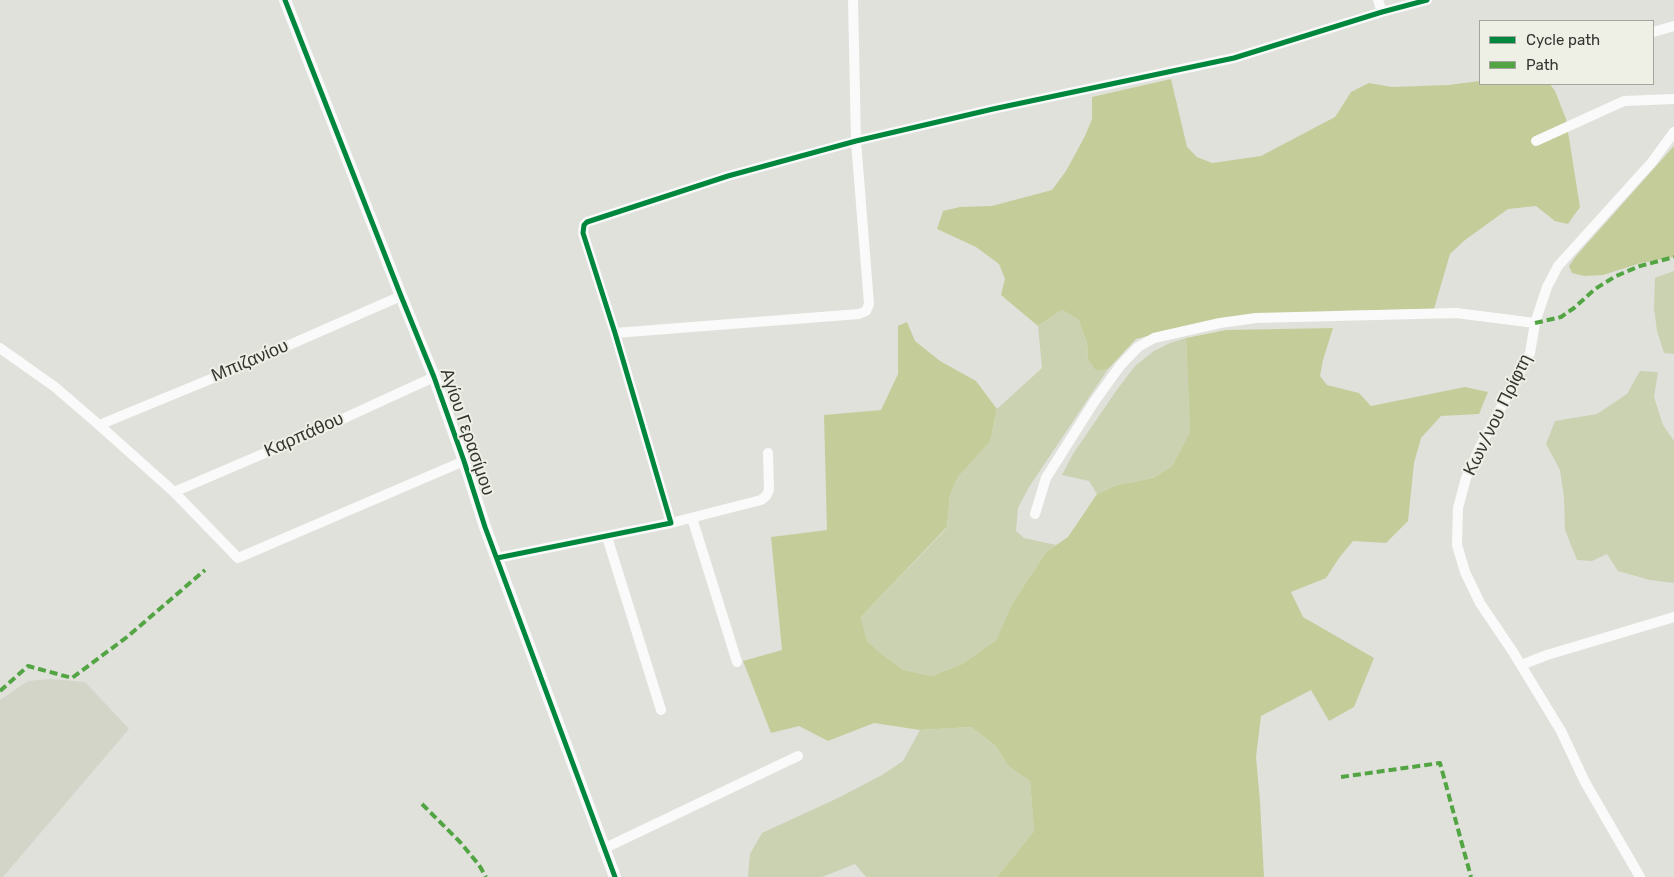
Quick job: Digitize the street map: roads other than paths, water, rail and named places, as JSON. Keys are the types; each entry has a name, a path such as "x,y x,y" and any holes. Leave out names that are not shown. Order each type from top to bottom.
{"street":[{"name":"Αγίου Γερασίμου","path":"286,0 400,296 434,377 537,669 615,877"},
{"path":"615,333 863,314 868,308 856,141 853,0"},
{"path":"1378,0 1382,12"},
{"path":"671,524 615,333 583,233 586,222 728,176 856,141 993,109 1234,58 1427,0"},
{"path":"1654,32 1674,26"},
{"path":"1536,141 1624,101 1674,98"},
{"name":"Κων/νου Πρίφτη","path":"1640,877 1586,782 1561,731 1480,603 1465,572 1457,545 1458,508 1466,478 1480,447 1530,353 1535,324 1547,287 1558,266 1652,162 1674,132"},
{"name":"Μπιζανίου","path":"99,425 223,374 400,296"},
{"path":"1035,514 1046,478 1094,402 1120,366 1138,347 1154,338 1220,323 1256,318 1456,314 1535,324"},
{"path":"0,348 54,387 99,425 174,492 238,558 464,461"},
{"name":"Καρπάθου","path":"174,492 314,432 434,377"},
{"path":"497,558 671,524 761,500 769,490 768,453"},
{"path":"692,518 737,662"},
{"path":"607,537 661,710"},
{"path":"1521,665 1547,655 1674,617"},
{"path":"603,849 798,756"}]}
